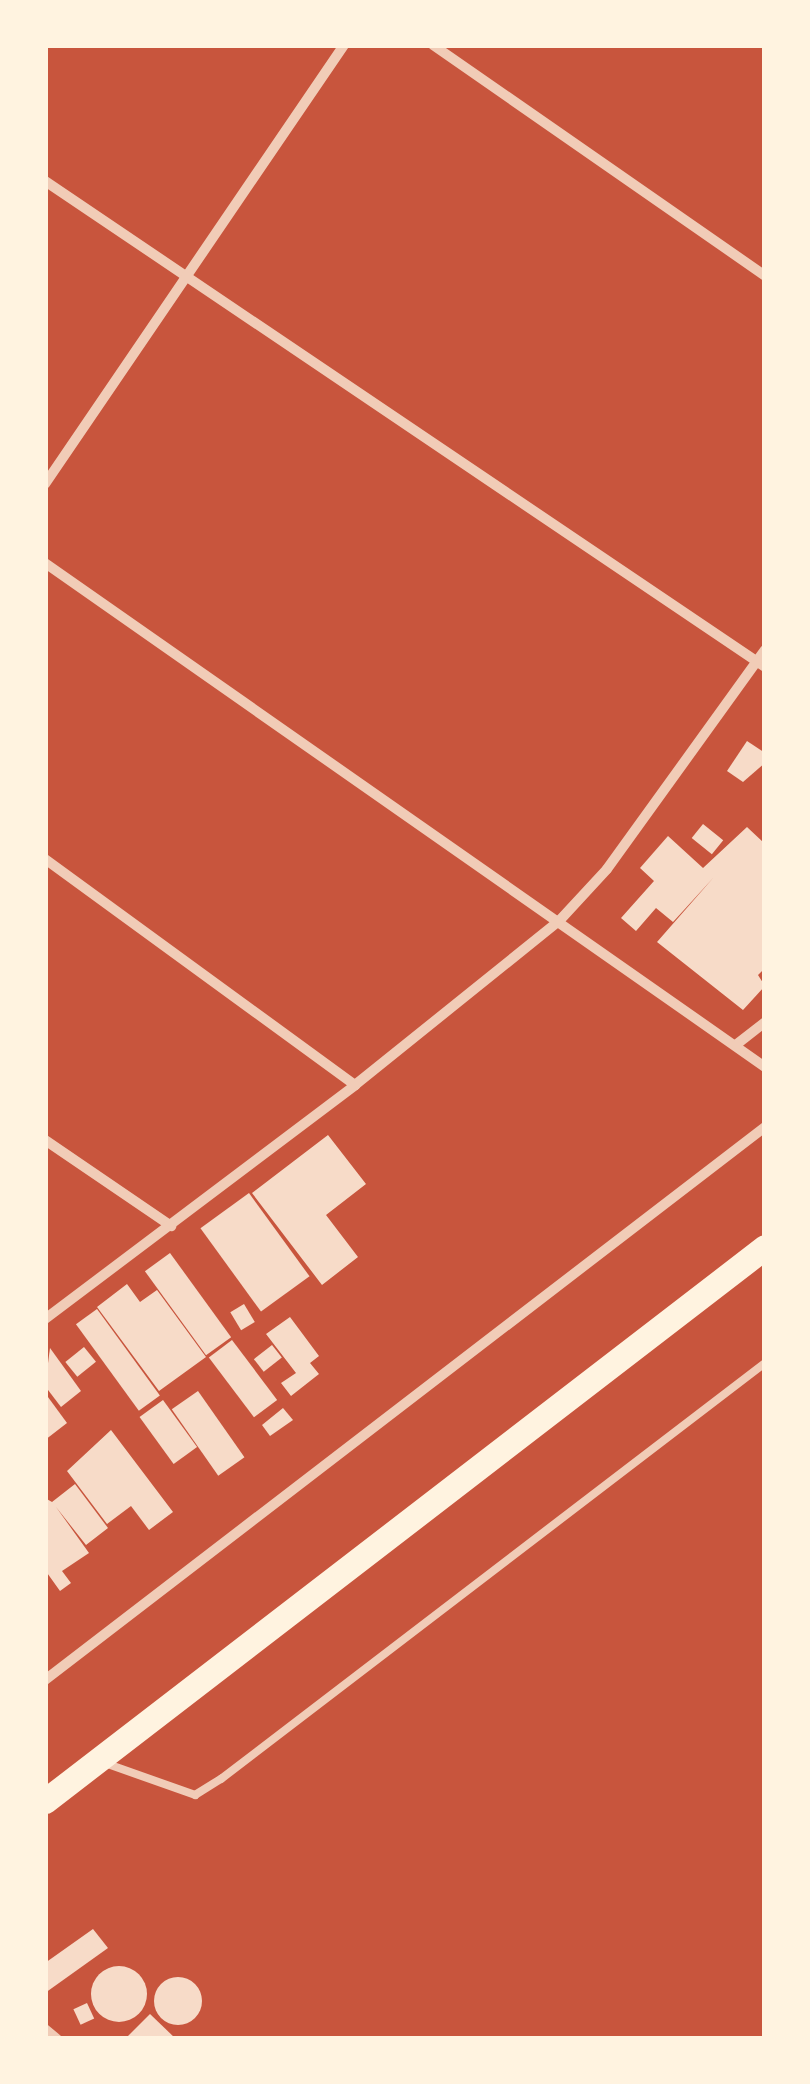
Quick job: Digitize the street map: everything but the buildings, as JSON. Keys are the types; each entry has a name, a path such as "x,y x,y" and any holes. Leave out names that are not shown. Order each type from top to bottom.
{"main road":[{"path":"45,1801 765,1247"}],"street":[{"path":"45,484 344,45"},
{"path":"433,45 765,276"},
{"path":"45,181 761,664"},
{"path":"45,563 737,1044 765,1068"},
{"path":"45,1319 355,1086 560,920 607,869 761,664 765,650"},
{"path":"45,860 355,1086"},
{"path":"737,1044 765,1022"},
{"path":"45,1680 765,1126"},
{"path":"45,1140 171,1226"},
{"path":"45,2030 58,2039"}],"lane":[{"path":"98,1760 195,1795 765,1363"}]}
